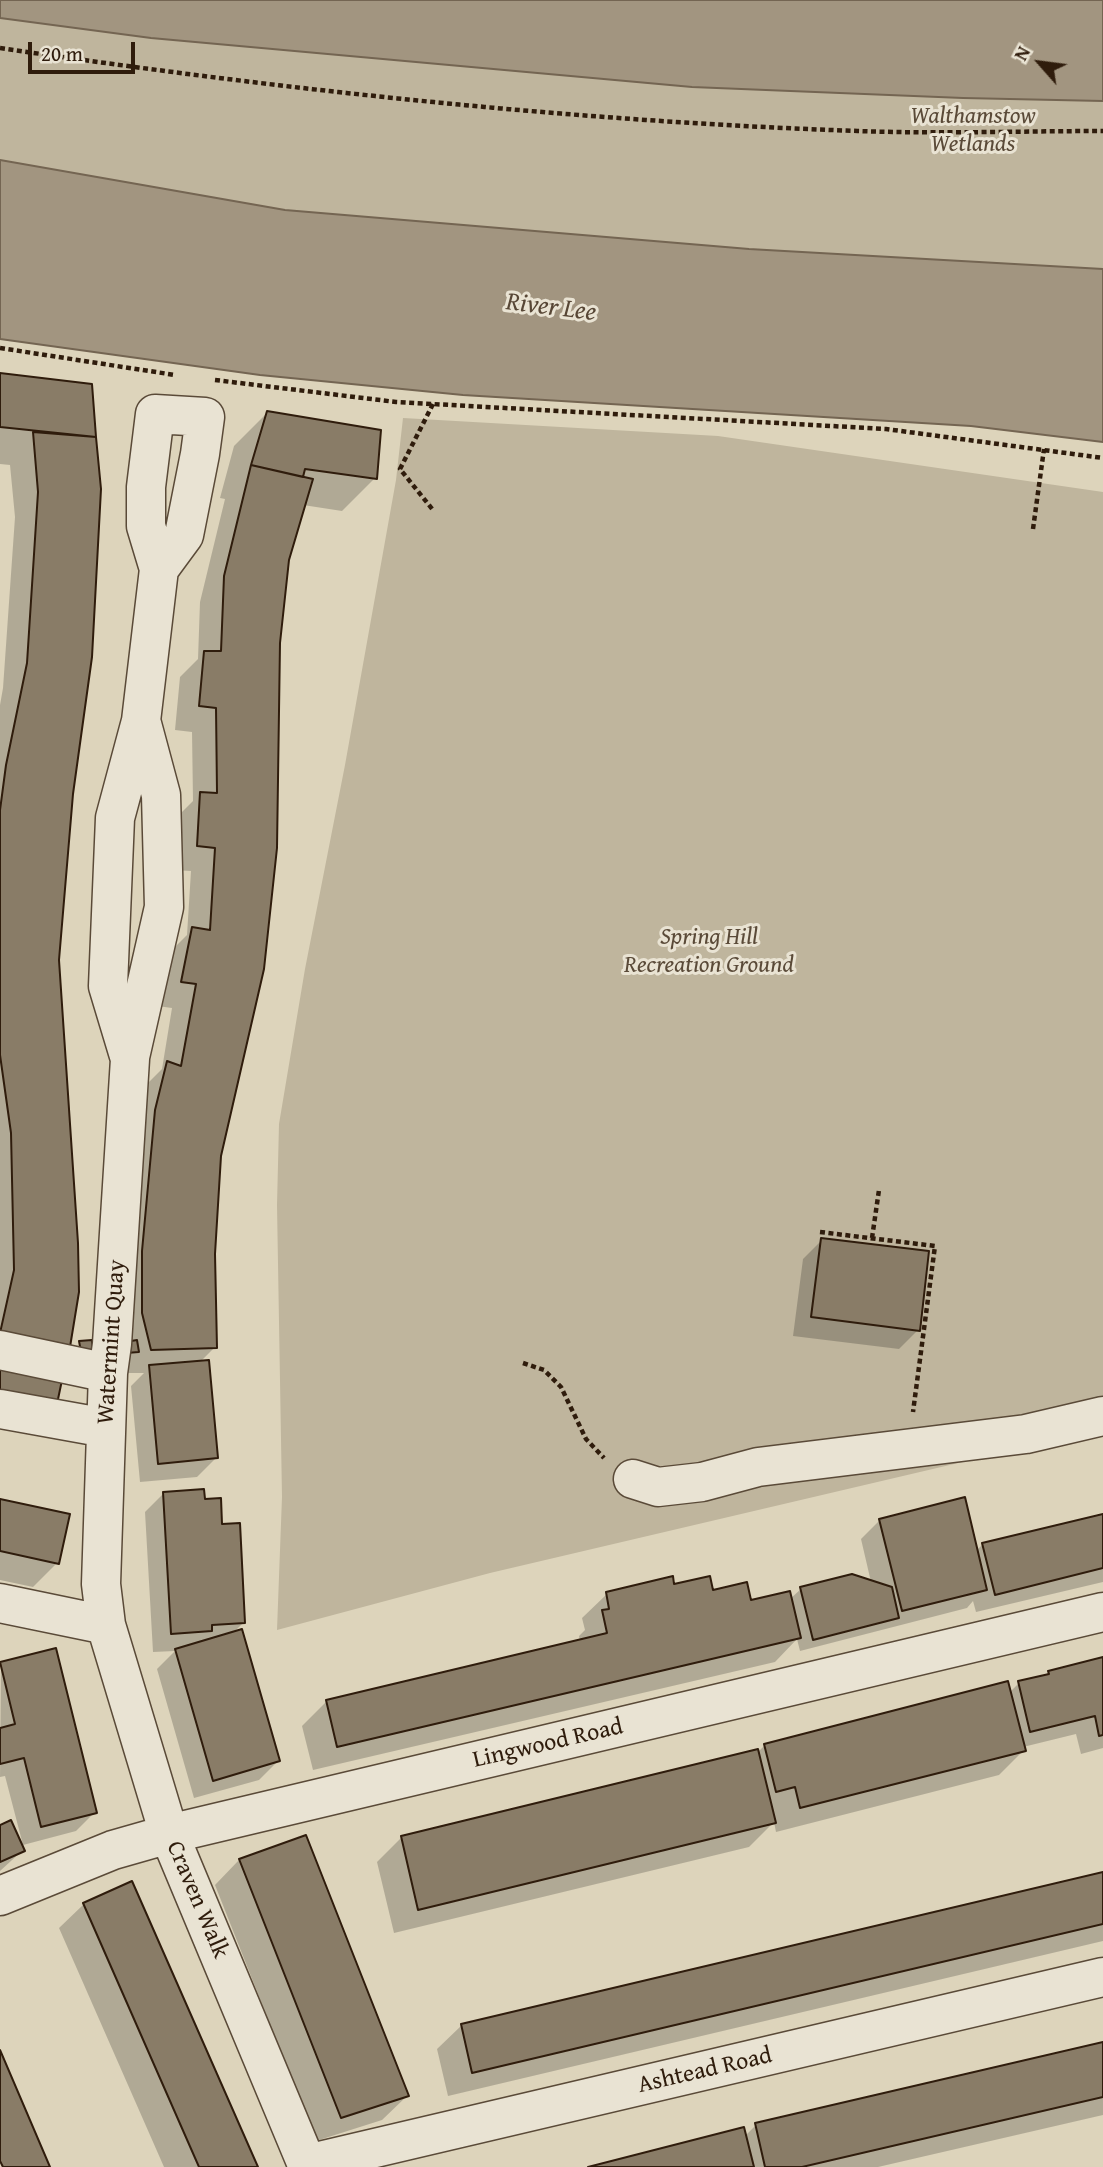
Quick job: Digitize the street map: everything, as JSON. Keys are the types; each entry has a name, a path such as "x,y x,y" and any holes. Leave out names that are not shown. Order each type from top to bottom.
{"street":[{"name":"Watermint Quay","path":"130,1059 108,986 115,818 141,721 159,569"},
{"name":"Watermint Quay","path":"106,1625 101,1584 108,1373 113,1344 130,1059 164,906 161,795 141,721"},
{"path":"0,1350 108,1373"},
{"path":"0,1409 106,1428"},
{"path":"633,1479 658,1487 702,1482 758,1467 1026,1434 1103,1416"},
{"path":"0,1603 106,1625"},
{"name":"Lingwood Road","path":"0,1896 113,1850 169,1834 1103,1612"},
{"name":"Craven Walk","path":"106,1625 169,1834 308,2166"},
{"name":"Ashtead Road","path":"308,2166 1103,1977"}],"path":[{"path":"0,48 286,88 489,109 860,132 1103,131"},
{"path":"0,348 170,374"},
{"path":"202,379 396,402 886,429 1103,458"},
{"path":"433,404 400,469 433,510"},
{"path":"1033,529 1044,449"},
{"path":"872,1238 879,1190"},
{"path":"820,1231 934,1246 909,1448"},
{"path":"523,1363 544,1370 553,1378 561,1387 586,1439 606,1461 633,1479"}],"green space":[{"name":"Walthamstow Wetlands","path":"0,0 1103,0 1103,269 749,249 285,210 0,160"},
{"name":"Spring Hill Recreation Ground","path":"403,418 718,436 1103,492 1103,1429 490,1573 277,1630 282,1497 277,1205 279,1124 305,969 396,480"}],"water":[{"path":"0,0 1103,0 1103,101 692,87 151,38 0,18"},
{"name":"River Lee","path":"0,160 285,210 749,249 1103,269 1103,442 971,426 463,395 260,375 0,339"}],"building":[{"path":"0,373 92,384 96,437 0,427"},
{"path":"267,411 381,430 377,479 305,469 303,477 251,465"},
{"path":"33,432 96,437 101,489 92,657 73,794 59,960 78,1243 79,1292 70,1347 0,1333 14,1270 11,1133 0,1055 0,810 6,765 27,663 38,492"},
{"path":"251,465 313,479 289,560 280,643 277,848 264,969 221,1156 215,1254 217,1348 151,1350 142,1313 142,1251 155,1110 167,1061 181,1066 196,984 181,982 192,927 210,930 215,848 197,846 200,792 217,793 216,708 199,706 204,651 221,651 224,576"},
{"path":"821,1238 929,1251 920,1331 811,1317"},
{"path":"92,1340 93,1351 81,1352 79,1341"},
{"path":"137,1340 139,1352 126,1353 125,1342"},
{"path":"209,1360 218,1458 158,1464 149,1365"},
{"path":"0,1366 62,1380 57,1404 0,1391"},
{"path":"204,1489 205,1499 221,1498 222,1524 240,1523 245,1623 212,1625 212,1631 171,1634 163,1492"},
{"path":"965,1497 987,1590 902,1611 879,1519"},
{"path":"0,1499 70,1514 59,1564 0,1551"},
{"path":"1103,1514 1103,1568 995,1595 982,1543"},
{"path":"852,1574 892,1587 899,1618 813,1640 800,1587"},
{"path":"673,1576 674,1584 710,1576 713,1590 747,1582 751,1600 790,1591 801,1638 337,1747 326,1700 607,1633 602,1610 609,1609 606,1592"},
{"path":"242,1629 280,1761 213,1781 175,1649"},
{"path":"56,1648 97,1813 41,1827 24,1758 0,1764 0,1728 15,1724 0,1662"},
{"path":"1103,1657 1103,1735 1099,1736 1095,1716 1030,1732 1018,1681"},
{"path":"1008,1681 1026,1751 800,1808 795,1787 776,1792 764,1744"},
{"path":"758,1749 776,1823 418,1910 401,1836"},
{"path":"11,1820 25,1851 0,1862 0,1825"},
{"path":"306,1835 409,2096 341,2118 239,1859"},
{"path":"1103,1872 1103,1924 472,2073 461,2024"},
{"path":"132,1881 258,2167 199,2167 83,1903"},
{"path":"1103,2042 1103,2097 802,2167 765,2167 755,2123"},
{"path":"0,2050 50,2167 3,2167 0,2161"},
{"path":"744,2127 754,2167 588,2167"}]}
